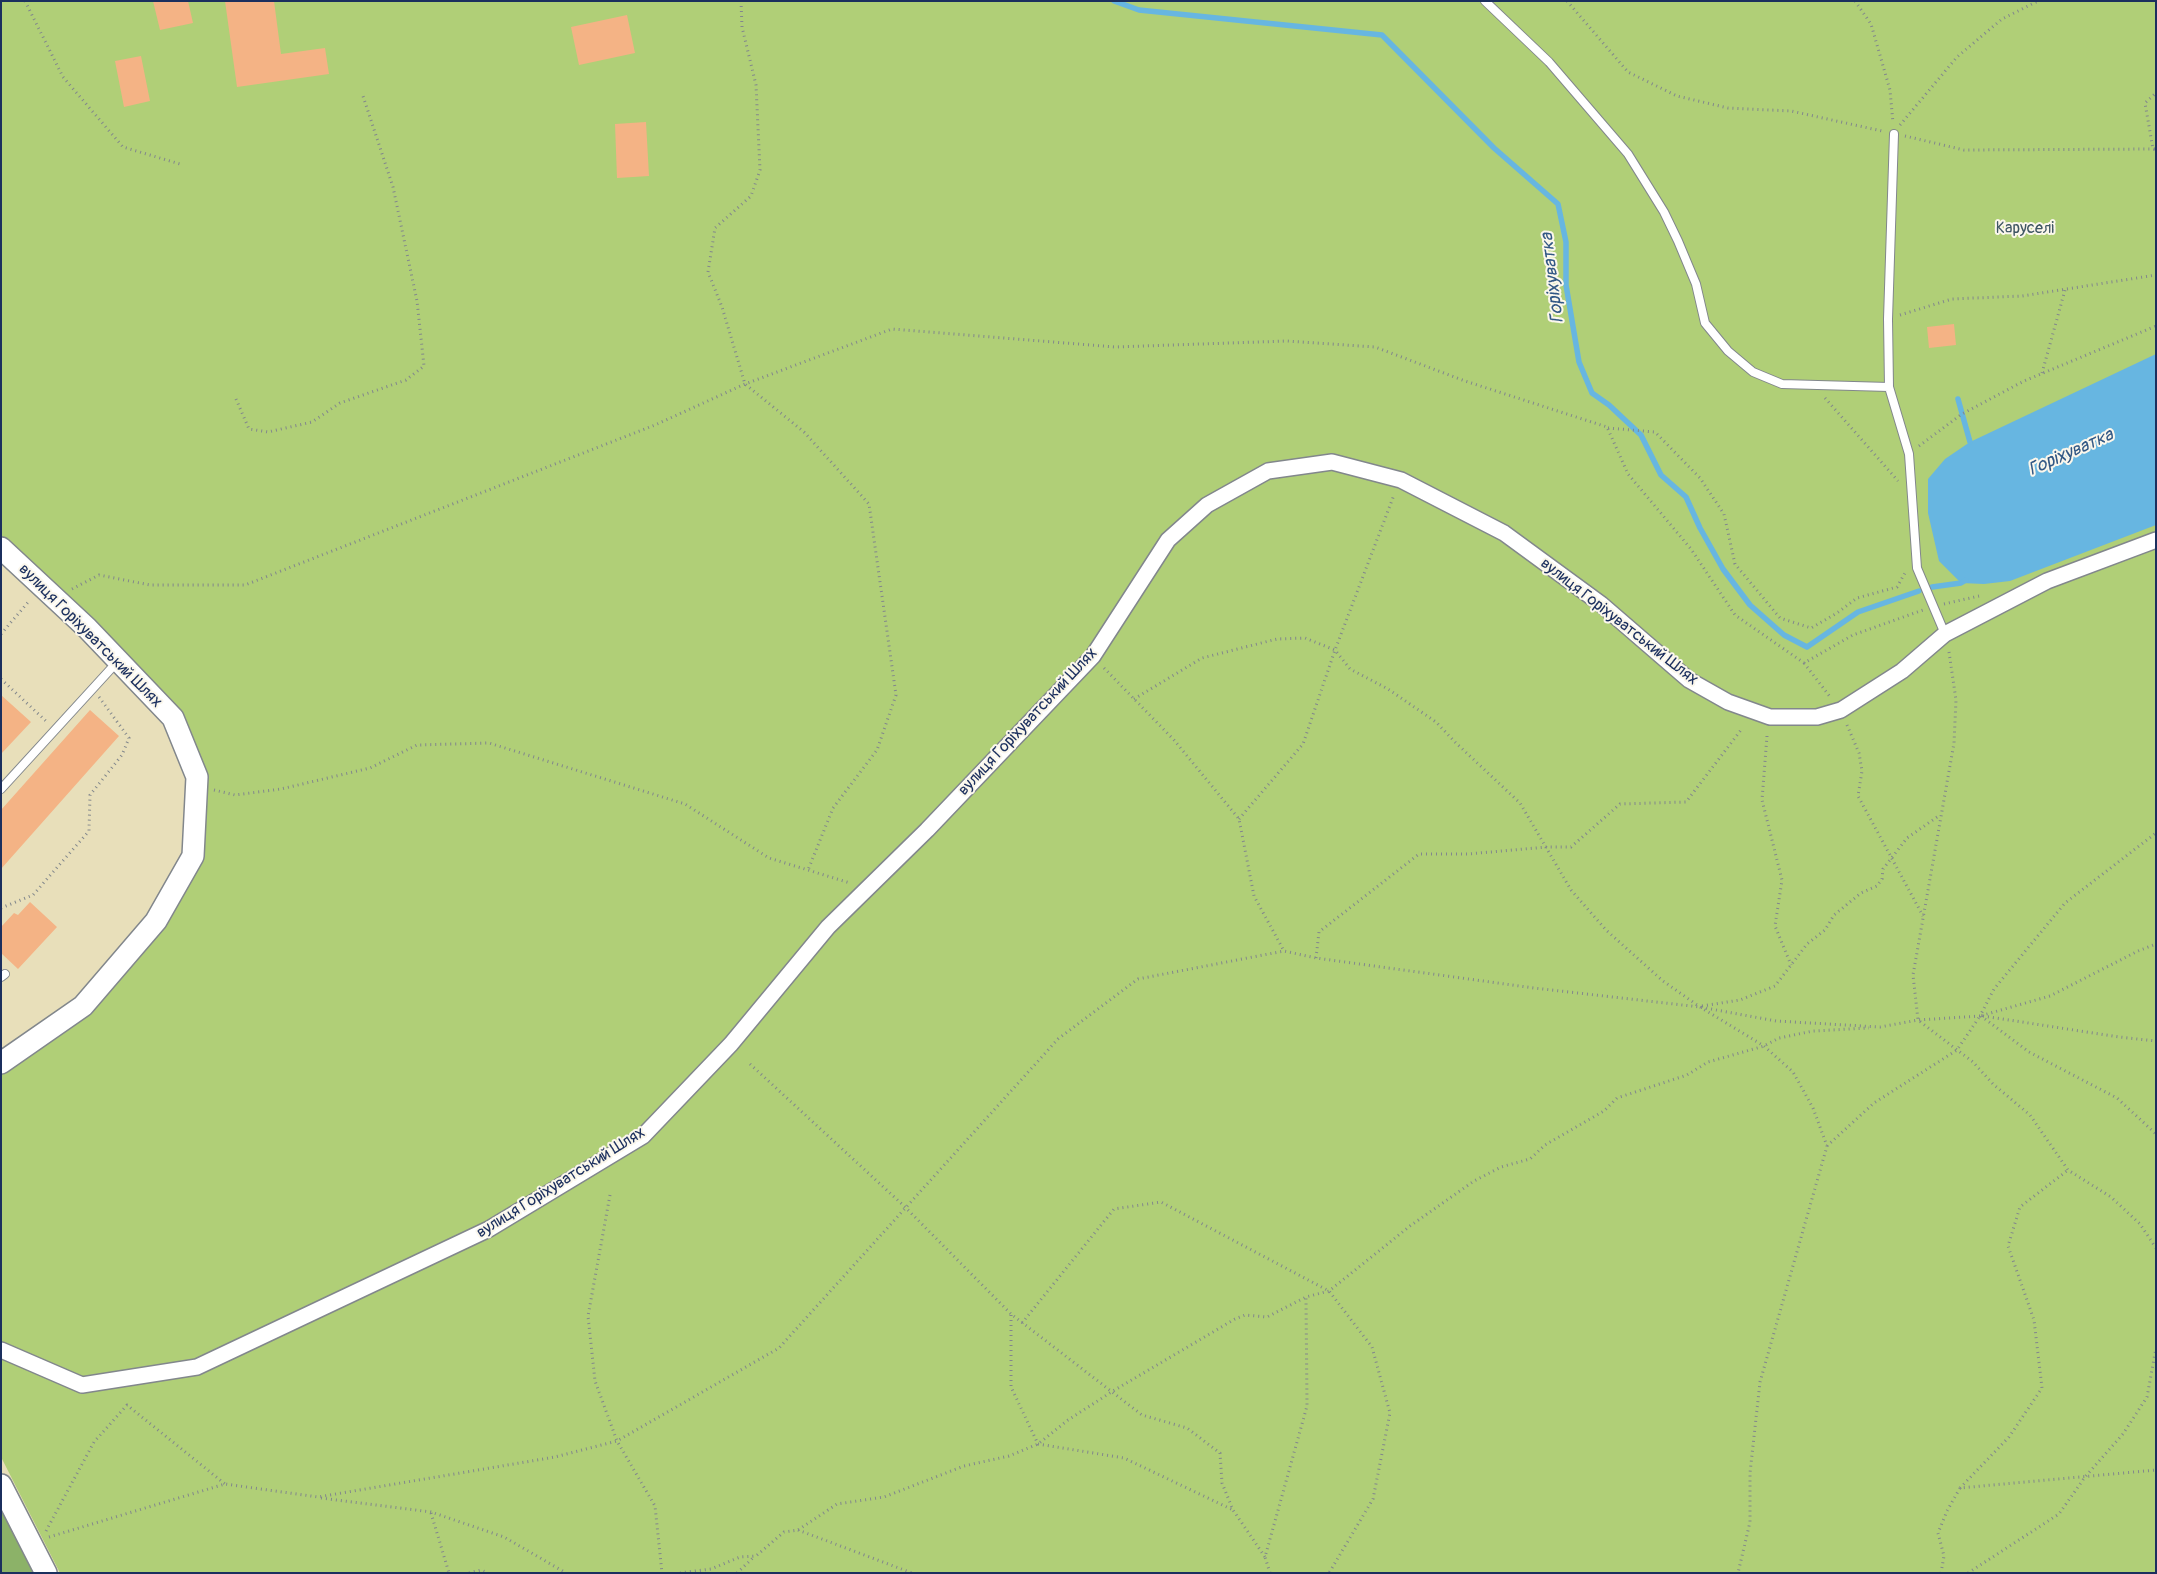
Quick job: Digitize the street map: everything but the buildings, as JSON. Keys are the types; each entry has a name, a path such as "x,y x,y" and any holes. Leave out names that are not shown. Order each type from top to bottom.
{"street":[{"name":"вулиця Горіхуватський Шлях","path":"1,1350 82,1385 197,1366 489,1229 643,1136 732,1044 828,927 927,830 1093,656 1168,540 1207,505 1268,471 1332,462 1401,480 1504,533 1601,604 1689,680 1728,702 1770,717 1844,718 1902,672 1945,634 2047,582 2156,540"},
{"name":"вулиця Горіхуватський Шлях","path":"1,548 60,602 173,718 198,777 193,856 156,921 82,1006 1,1063"},
{"path":"1,1485 46,1573"}],"lane":[{"path":"1485,1 1549,62 1628,154 1664,212 1678,241 1696,284 1705,323 1728,351 1753,372 1782,384 1889,387"},
{"path":"1894,134 1888,319 1889,387 1909,454 1917,568 1945,634"},
{"path":"1,789 118,661"}],"path":[{"path":"25,1 64,77 123,147 180,164"},
{"path":"741,1 742,27 756,85 760,170 750,196 715,228 708,272 722,307 745,384 804,432 869,504 896,695 877,750 833,808 808,870"},
{"path":"1567,1 1628,72 1677,96 1728,108 1791,111 1964,150 2155,149 2145,103 2156,93"},
{"path":"1855,1 1871,24 1890,90 1894,134"},
{"path":"1894,134 1957,56 2002,19 2038,1"},
{"path":"236,399 249,429 268,432 312,422 340,403 406,380 424,366 417,301 393,187 362,94"},
{"path":"1888,319 1952,299 2022,296 2156,275"},
{"path":"2042,373 2065,290"},
{"path":"1909,454 1962,414 2024,381 2156,326"},
{"path":"60,602 73,588 99,575 150,585 246,585 646,429 745,384 892,330 1115,347 1287,342 1374,347 1607,428 1652,432 1700,478 1724,514 1735,564 1780,618 1811,628 1837,613 1857,598 1897,587 1916,556"},
{"path":"1813,384 1912,496"},
{"path":"1607,428 1628,474 1691,549 1735,615 1804,662 1844,718 1859,753 1862,771 1858,796 1923,916"},
{"path":"1239,819 1303,744 1335,650 1394,494"},
{"path":"1,634 34,596"},
{"path":"1804,662 1853,635 1933,606"},
{"path":"1945,634 1956,700 1954,743 1912,976 1918,1020 1973,1062 1993,1084 2030,1115 2068,1170 2111,1197 2140,1224 2156,1248"},
{"path":"1134,699 1202,658 1277,639 1305,638 1335,650 1350,669 1388,689 1436,722 1520,803 1571,890 1606,930 1664,981 1699,1007 1764,1046 1792,1072 1813,1108 1828,1146"},
{"path":"1102,666 1174,740 1239,819 1254,896 1284,951"},
{"path":"1,680 55,729"},
{"path":"1,908 33,895 90,831 90,796 122,755 129,738 93,689"},
{"path":"1316,958 1319,932 1419,854 1468,854 1547,847 1571,848 1620,804 1686,802 1741,730"},
{"path":"1767,736 1762,800 1782,880 1775,926 1792,965"},
{"path":"197,786 235,795 281,789 370,768 417,745 489,743 685,804 769,858 868,888"},
{"path":"1699,1007 1740,1000 1775,986 1807,944 1825,930 1834,914 1861,893 1877,886 1882,879 1883,869 1907,838 1941,814"},
{"path":"1738,1573 1750,1522 1750,1473 1760,1382 1828,1146 1874,1103 1957,1050 1980,1016 1994,989 2066,903 2156,833"},
{"path":"1980,1016 2050,996 2138,951 2156,944"},
{"path":"318,1497 555,1457 617,1441 779,1348 904,1206 1058,1038 1138,980 1284,951 1316,958 1534,988 1699,1007 1776,1021 1880,1027"},
{"path":"1980,1016 2029,1052 2117,1098 2156,1134"},
{"path":"737,1573 784,1532 798,1530 837,1504 884,1497 964,1466 1009,1456 1038,1444 1068,1420 1113,1391 1235,1319 1245,1315 1267,1317 1306,1297 1329,1291 1410,1226 1474,1181 1502,1167 1530,1159 1545,1146 1604,1111 1617,1098 1687,1075 1708,1062 1764,1046 1779,1038 1813,1031 1880,1027 1918,1020 1980,1016 2156,1041"},
{"path":"750,1064 904,1206 1011,1314 1142,1415 1187,1428 1220,1453 1222,1483 1233,1510 1265,1557 1270,1573"},
{"path":"1941,1573 1944,1556 1938,1533 1947,1511 1960,1488 2009,1437 2042,1388 2034,1320 2008,1246 2020,1207 2068,1170"},
{"path":"610,1195 588,1316 596,1381 617,1441 655,1506 662,1573"},
{"path":"1022,1323 1114,1209 1161,1202 1329,1291 1372,1347 1390,1413 1373,1499 1329,1573"},
{"path":"1265,1557 1307,1406 1306,1297"},
{"path":"1011,1314 1011,1386 1038,1444"},
{"path":"1968,1573 2059,1514 2085,1477 2123,1434 2147,1397 2156,1348"},
{"path":"225,1484 127,1405 94,1442 43,1539 225,1484 431,1512 504,1537 566,1573"},
{"path":"1038,1444 1124,1458 1233,1510"},
{"path":"1960,1488 2156,1470"},
{"path":"431,1512 450,1573"},
{"path":"798,1530 912,1573"},
{"path":"680,1573 711,1569 740,1557 756,1556"},
{"path":"469,1573 482,1570 488,1573"}],"green space":[{"name":"Каруселі","path":"1,1 2156,1 2156,1573 60,1573 1,1457 1,1073 88,1013 199,860 178,711 1,536"},
{"path":"1,1503 36,1573 1,1573"}],"water":[{"path":"2156,354 2156,525 2010,581 1984,584 1961,583 1939,561 1928,513 1928,479 1945,459 1970,442"}],"waterway":[{"name":"Горіхуватка","path":"1114,1 1139,10 1382,35 1494,148 1558,204 1566,242 1566,285 1579,362 1592,393 1609,405 1641,435 1661,475 1686,497 1700,528 1723,569 1750,605 1784,635 1807,647 1858,612 1919,591"},
{"path":"1958,399 1970,442"},
{"name":"Горіхуватка","path":"1932,587 1961,583 1966,580"}]}
